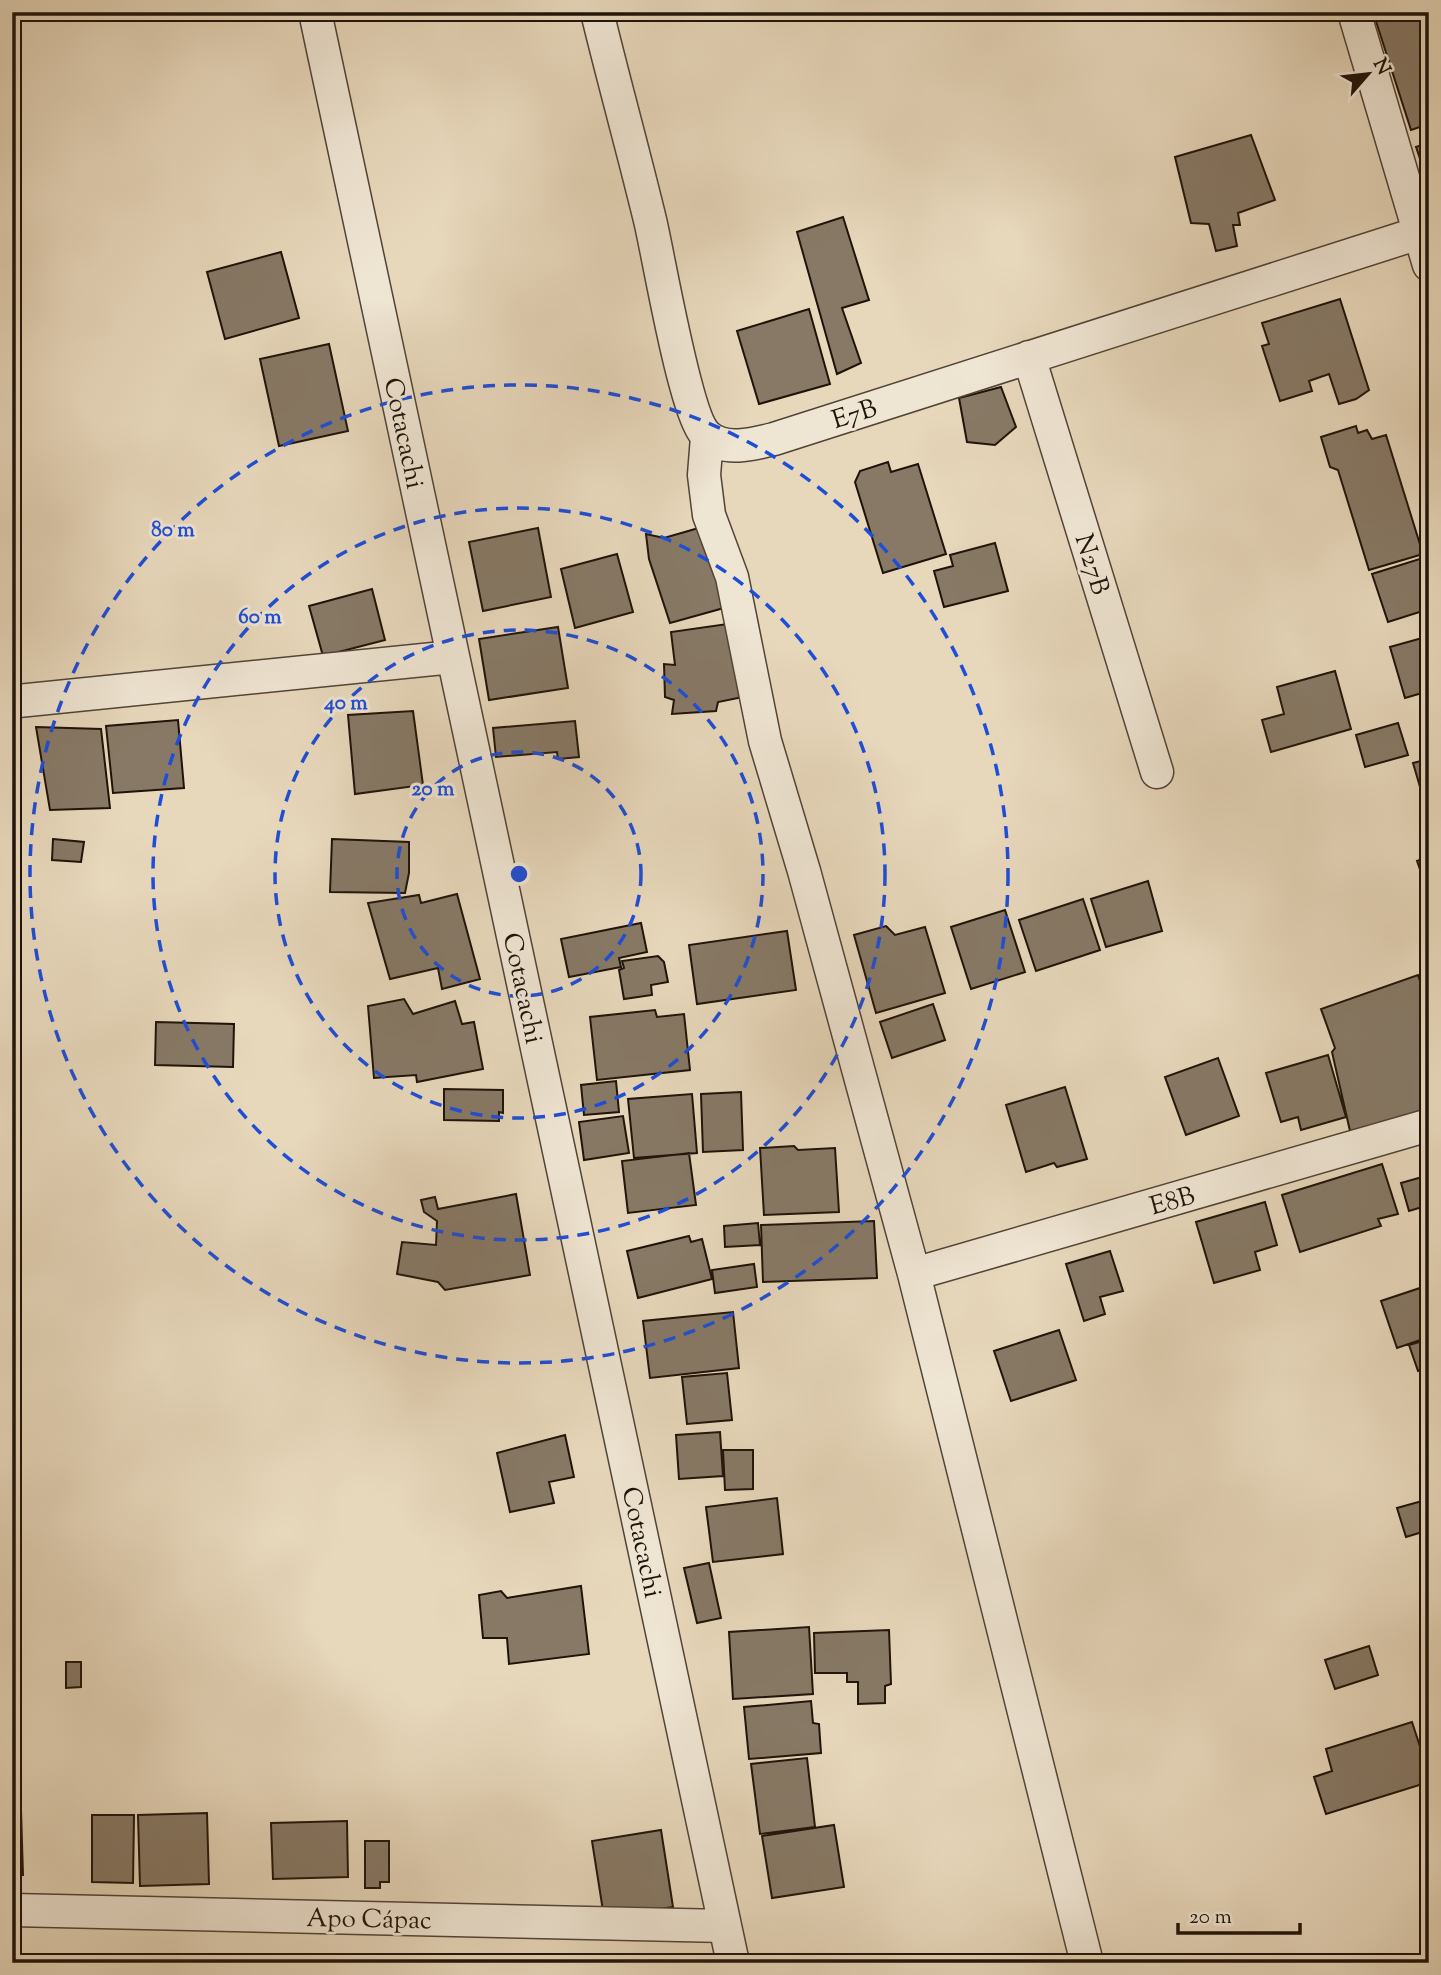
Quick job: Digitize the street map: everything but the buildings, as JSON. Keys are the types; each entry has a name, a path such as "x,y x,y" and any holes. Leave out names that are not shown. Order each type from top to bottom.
{"street":[{"name":"Cotacachi","path":"315,12 733,1963"},
{"path":"597,12 649,218 695,418 707,437 704,475 709,515 732,577 765,741 804,871 914,1274 1087,1963"},
{"path":"1354,12 1429,265"},
{"name":"E7B","path":"707,437 724,444 752,445 1419,233"},
{"name":"N27B","path":"1029,357 1157,772"},
{"path":"18,701 453,657"},
{"name":"E8B","path":"914,1274 1429,1125"},
{"name":"Apo Cápac","path":"12,1910 725,1926"}]}
